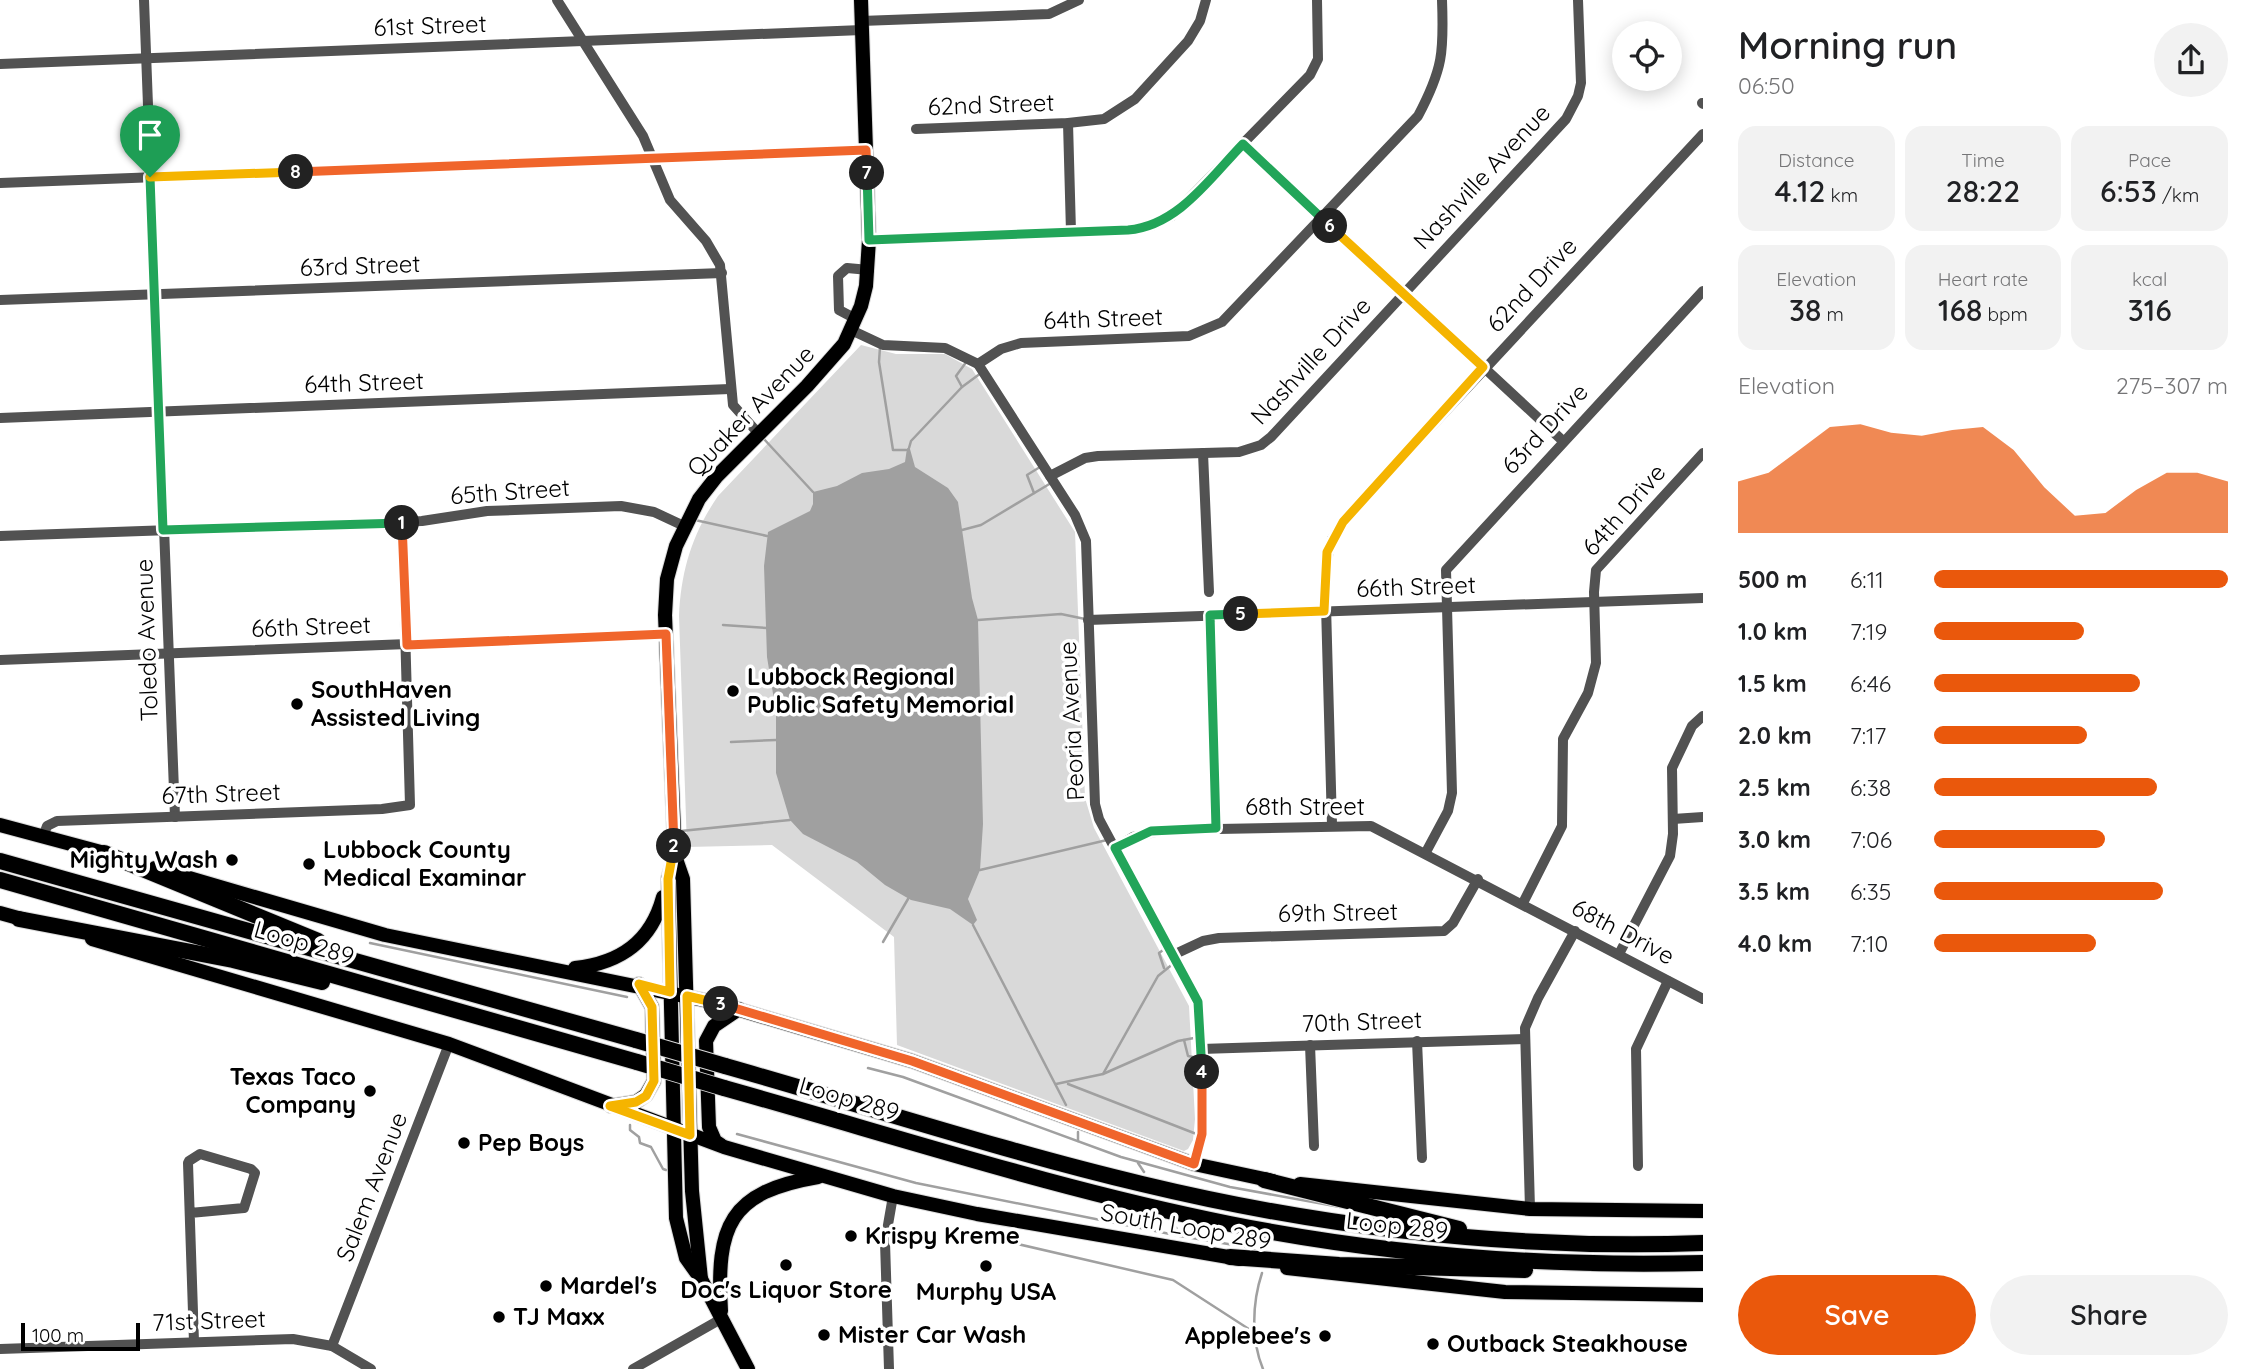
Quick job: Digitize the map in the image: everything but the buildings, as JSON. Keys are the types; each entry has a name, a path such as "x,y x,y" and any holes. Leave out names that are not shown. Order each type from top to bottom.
{"highway":[{"path":"104,853 375,966"},
{"name":"Loop 289","path":"0,861 1140,1184 1311,1218 1491,1239 1605,1244 1703,1243"},
{"name":"Loop 289","path":"0,880 1091,1191 1228,1223 1324,1240 1431,1254 1601,1263 1703,1263"},
{"path":"19,919 233,960 344,988 406,996"},
{"path":"1264,1180 1491,1239"},
{"path":"1230,1257 1491,1270 1561,1269 1601,1263"}],"main road":[{"name":"Quaker Avenue","path":"701,1279 694,1220 690,1135 683,880 675,855 666,634 667,579 684,526 717,476 831,361 854,325 869,270 861,0"},
{"path":"0,825 385,935 639,984 739,1009 912,1061 1194,1164 1264,1180 1530,1209 1703,1211"},
{"name":"Quaker Avenue","path":"675,855 668,879 675,1199 680,1237 686,1258 701,1279 748,1369"},
{"path":"560,970 603,963 638,944 659,915 668,879"},
{"name":"South Loop 289","path":"0,913 449,1044 724,1147 893,1196 977,1214 1340,1275 1460,1289 1573,1295 1703,1295"},
{"path":"610,1106 636,1102 646,1096 654,1081 652,1007 639,984"},
{"path":"724,1147 716,1141 709,1126 706,1041 715,1026 739,1009"},
{"path":"721,1319 719,1274 722,1242 735,1215 766,1190 788,1182 824,1176"}],"street":[{"name":"Toledo Avenue","path":"144,0 175,817"},
{"path":"557,0 654,157 670,200 706,241 722,273 733,405 758,433"},
{"name":"61st Street","path":"0,64 583,41 1049,14 1079,0"},
{"name":"62nd Street","path":"916,129 1104,119 1135,99 1195,32 1206,0"},
{"path":"869,240 1140,229 1161,222 1172,216 1314,67 1319,51 1317,0"},
{"name":"64th Street","path":"978,364 1001,349 1021,344 1169,337 1203,332 1236,311 1418,116 1438,77 1443,37 1442,0"},
{"name":"Nashville Avenue","path":"1403,293 1551,135 1573,107 1581,83 1577,0"},
{"path":"1068,123 1071,232"},
{"name":"62nd Drive","path":"1332,825 1324,611 1327,552 1343,522 1483,367 1703,134"},
{"path":"1243,144 1563,441"},
{"path":"0,183 866,150"},
{"path":"869,270 847,268 837,278 839,310 854,325 883,345 945,348 978,364"},
{"name":"63rd Street","path":"0,300 722,273"},
{"name":"63rd Drive","path":"1426,852 1448,811 1452,793 1444,579 1450,562 1703,291"},
{"name":"Nashville Drive","path":"1203,453 1239,452 1261,445 1403,293"},
{"name":"Peoria Avenue","path":"978,364 1074,515 1086,541 1093,786 1099,819 1198,1002 1203,1119 1194,1164"},
{"name":"64th Street","path":"0,418 730,389"},
{"path":"1050,476 1085,458 1203,453 1209,592"},
{"name":"64th Drive","path":"1523,903 1562,826 1563,739 1594,675 1594,580 1602,560 1703,453"},
{"name":"65th Street","path":"0,536 401,522 487,511 621,506 654,512 684,526"},
{"path":"401,522 407,645"},
{"name":"66th Street","path":"1088,620 1703,598"},
{"path":"1210,615 1216,828"},
{"name":"66th Street","path":"0,660 666,634"},
{"name":"67th Street","path":"43,837 47,826 57,821 382,809 410,805 407,645"},
{"path":"1619,954 1670,856 1675,759 1692,726 1703,716"},
{"path":"1673,818 1703,817"},
{"name":"68th Street","path":"1115,848 1151,831 1371,826 1523,903"},
{"name":"69th Street","path":"1173,955 1203,941 1219,938 1444,931 1452,923 1478,880"},
{"name":"68th Drive","path":"1523,903 1703,999"},
{"path":"1530,1209 1525,1039 1529,1016 1575,931"},
{"path":"1638,1166 1636,1049 1668,981"},
{"name":"70th Street","path":"1201,1049 1525,1039"},
{"path":"1417,1041 1422,1158"},
{"name":"Salem Avenue","path":"332,1346 449,1044"},
{"path":"1310,1045 1314,1146"},
{"path":"190,1213 244,1208 255,1173 251,1169 206,1155 194,1156 188,1163 194,1342"},
{"path":"889,1369 885,1234 893,1196"},
{"path":"633,1369 721,1319"},
{"name":"71st Street","path":"0,1349 293,1339 332,1346 371,1369"}],"shaded area":[{"path":"861,345 896,354 945,354 972,369 1075,532 1085,798 1094,828 1189,1006 1195,1119 1193,1140 1184,1151 897,1045 894,937 772,845 687,847 679,616 682,584 690,553 701,524 718,496"},
{"path":"907,448 910,449 915,467 948,488 958,502 972,598 978,620 983,824 980,870 968,899 977,920 973,925 950,909 911,900 885,885 857,862 803,834 790,820 776,773 776,712 767,657 764,566 768,532 810,511 813,492 837,486 862,473 889,469 905,462"}],"waterway":[{"path":"880,347 879,362 893,450 906,450"},
{"path":"962,387 956,376 967,361"},
{"path":"909,448 911,441 962,387 981,373"},
{"path":"763,438 813,492"},
{"path":"1034,493 1027,475 1040,467"},
{"path":"962,530 981,525 1051,483"},
{"path":"695,520 767,536"},
{"path":"978,620 1061,614 1085,619"},
{"path":"723,625 767,628"},
{"path":"731,742 776,740"},
{"path":"681,831 790,820"},
{"path":"980,870 1107,840"},
{"path":"883,942 908,899"},
{"path":"973,925 1066,1105"},
{"path":"370,943 627,997"},
{"path":"1164,968 1159,953 1166,948"},
{"path":"1103,1074 1158,976 1174,963"},
{"path":"1056,1084 1103,1074 1178,1041 1194,1038"},
{"path":"1184,1040 1188,1056 1198,1058"},
{"path":"868,1068 903,1077 1121,1157 1230,1187 1340,1207"},
{"path":"1068,1084 1199,1135"},
{"path":"630,1125 630,1130 639,1137 640,1143 651,1147 666,1170"},
{"path":"1078,1132 1078,1141"},
{"path":"737,1134 916,1183 1180,1236"},
{"path":"1138,1163 1144,1172"},
{"path":"1173,1221 1180,1236 1252,1248 1258,1254"},
{"path":"957,1230 1173,1280 1255,1333"},
{"path":"1262,1273 1254,1321 1256,1346 1263,1369"}],"place":[{"name":"Lubbock Regional Public Safety Memorial","path":"733,691"},
{"name":"SouthHaven Assisted Living","path":"297,704"},
{"name":"Mighty Wash","path":"232,860"},
{"name":"Lubbock County Medical Examinar","path":"309,864"},
{"name":"Texas Taco Company","path":"370,1091"},
{"name":"Pep Boys","path":"464,1143"},
{"name":"Krispy Kreme","path":"851,1236"},
{"name":"Doc's Liquor Store","path":"786,1265"},
{"name":"Murphy USA","path":"986,1266"},
{"name":"Mardel's","path":"546,1286"},
{"name":"TJ Maxx","path":"499,1317"},
{"name":"Mister Car Wash","path":"824,1335"},
{"name":"Applebee's","path":"1325,1336"},
{"name":"Outback Steakhouse","path":"1433,1344"}],"route":[{"path":"1243,144 1483,367 1343,522 1327,552 1324,611 1210,615 1216,828 1151,831 1133,837 1115,848 1198,1002 1203,1119 1200,1146 1194,1164 912,1061 778,1020 687,996 690,1135 610,1106 636,1102 646,1096 654,1081 652,1007 639,984 670,992 668,879 675,855 666,634 407,645 401,522 163,530 150,177 866,150 869,240 1128,230 1152,226 1172,216 1243,144"}]}
